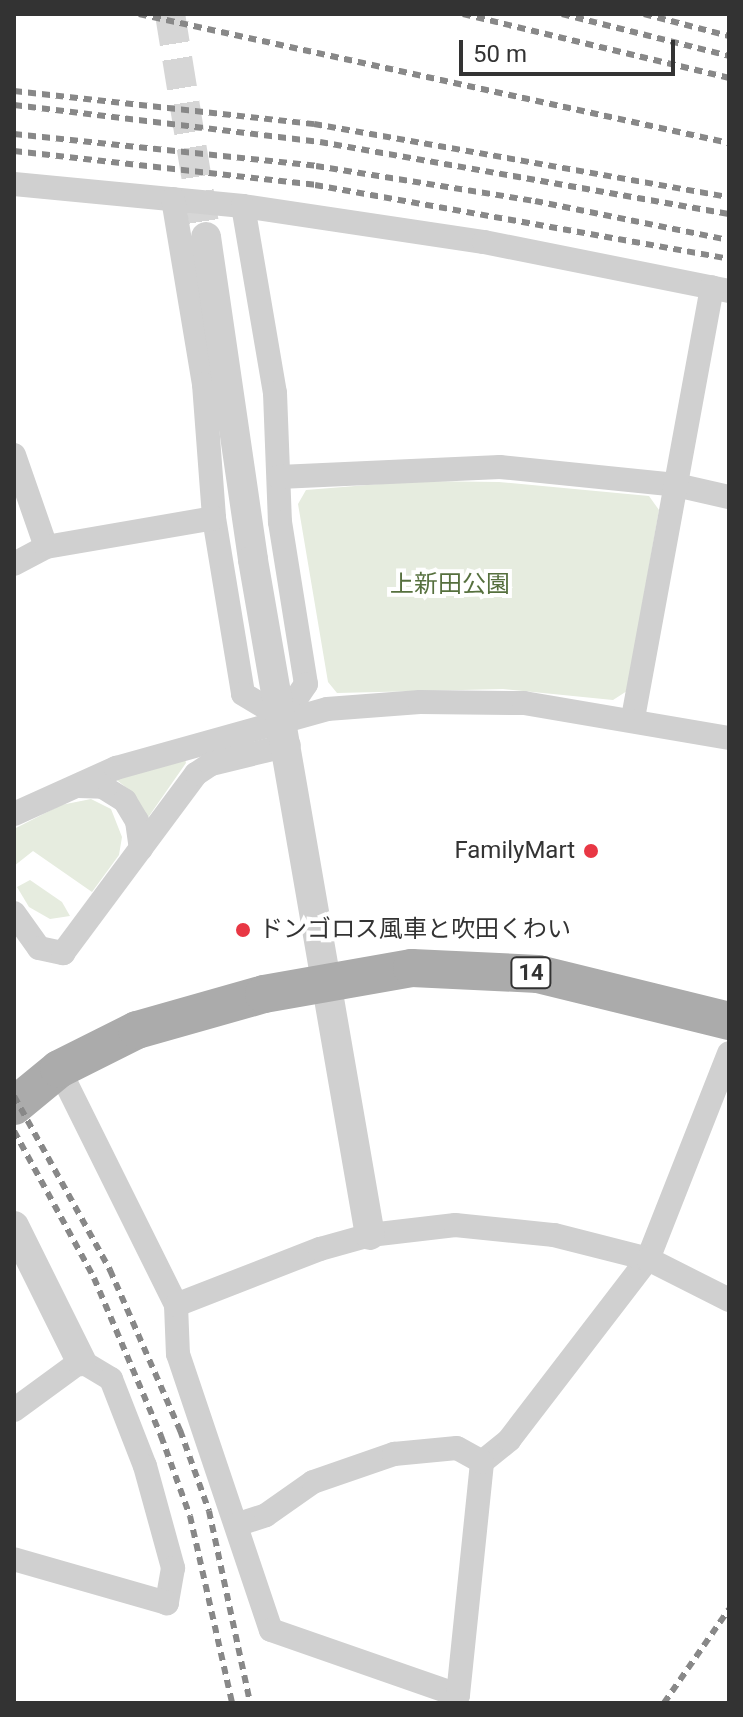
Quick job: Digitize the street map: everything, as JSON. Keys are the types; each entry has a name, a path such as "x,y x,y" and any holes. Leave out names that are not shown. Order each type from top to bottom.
{"main road":[{"name":"14","path":"14,1106 59,1069 137,1030 328,981 412,968 538,974 729,1021"}],"street":[{"path":"14,184 243,206 484,242 720,289 676,485 633,718"},
{"path":"173,199 204,384 214,518 243,694 286,732"},
{"path":"243,206 275,393 280,522 306,684 286,732"},
{"path":"206,237 253,560 286,732 370,1235"},
{"path":"14,455 46,547"},
{"path":"279,477 500,467 676,485 729,497"},
{"path":"14,564 46,547 214,518"},
{"path":"14,913 39,948 63,953 202,769 286,732 327,709 420,702 524,703 633,718 729,738"},
{"path":"14,814 116,768 286,732"},
{"path":"76,786 103,787 125,801 137,821 141,849"},
{"path":"59,1069 176,1305 178,1354 239,1524 271,1630 458,1695 482,1462 509,1440 648,1259 729,1053"},
{"path":"176,1305 272,1264 370,1235 455,1225 504,1226 648,1259 729,1300"},
{"path":"14,1226 81,1361 111,1379 145,1466 173,1568 167,1603 14,1559"},
{"path":"14,1410 81,1361"},
{"path":"239,1524 266,1515 313,1482 394,1454 457,1448 482,1462"}],"green space":[{"name":"上新田公園","path":"417,481 499,482 649,496 659,510 627,691 613,700 503,689 337,693 328,682 298,504 306,490"},
{"path":"184,755 186,763 147,819 133,793 113,777"},
{"path":"91,799 111,809 122,837 119,855 92,892 33,851 14,866 14,829 61,805"},
{"path":"30,880 62,902 70,916 50,919 29,907 17,887"}],"tunnel":[{"path":"170,14 206,237"}],"railway":[{"path":"139,14 729,143"},
{"path":"463,14 729,78"},
{"path":"562,14 729,56"},
{"path":"644,14 729,36"},
{"path":"14,91 314,124 729,197"},
{"path":"14,105 320,142 729,214"},
{"path":"14,134 316,166 535,201 729,240"},
{"path":"14,151 315,185 729,259"},
{"path":"14,1096 110,1270 180,1430 209,1511 250,1703"},
{"path":"14,1131 94,1278 161,1436 190,1516 232,1703"},
{"path":"664,1703 729,1609"}],"place":[{"name":"FamilyMart","path":"591,851"},
{"name":"ドンゴロス風車と吹田くわい","path":"243,930"}]}
